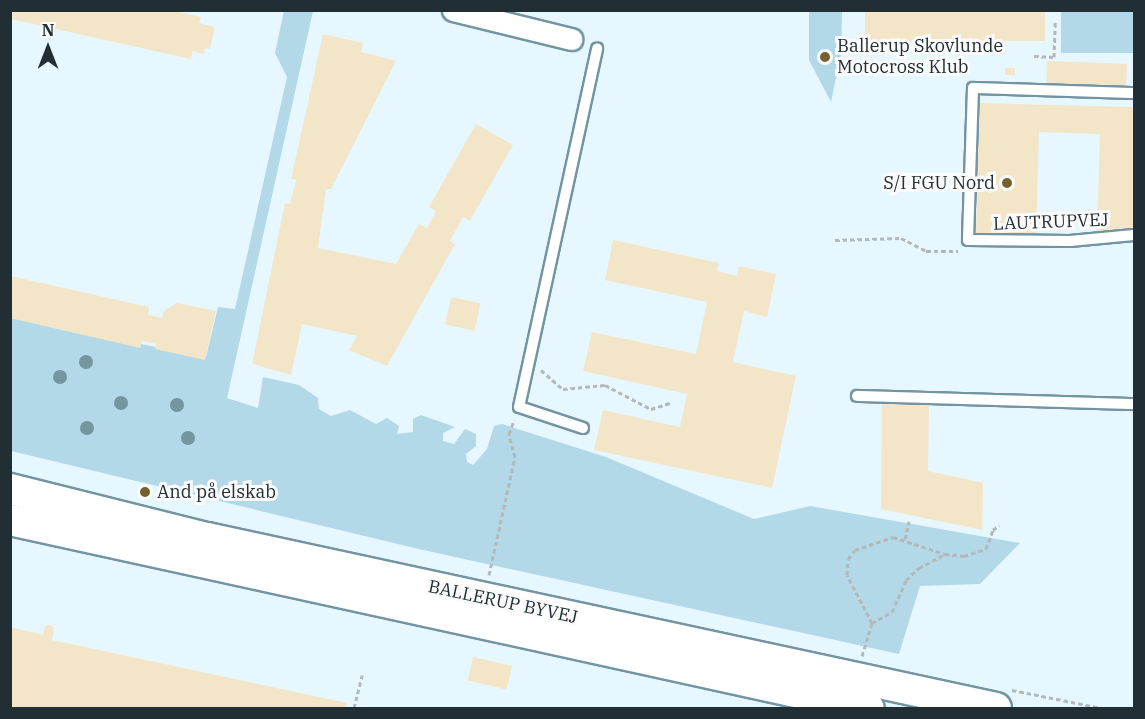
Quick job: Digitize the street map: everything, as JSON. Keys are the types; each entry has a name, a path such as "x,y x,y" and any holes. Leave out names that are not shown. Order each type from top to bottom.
{"main road":[{"name":"BALLERUP BYVEJ","path":"10,489 207,538 996,708"},
{"name":"BALLERUP BYVEJ","path":"10,520 870,708"}],"street":[{"path":"453,10 476,13 571,39"}],"lane":[{"path":"582,428 519,407 597,48"},
{"path":"968,240 973,88 1134,93"},
{"name":"LAUTRUPVEJ","path":"968,240 1070,241 1134,235"},
{"path":"857,396 1134,404"}],"path":[{"path":"1034,56 1054,57 1055,20"},
{"path":"835,240 901,238 939,253 961,251 968,240"},
{"path":"527,367 541,370 563,389 605,385 651,408 672,402"},
{"path":"489,577 515,457 509,434 519,407"},
{"path":"906,539 909,521"},
{"path":"872,623 853,592 847,575 848,559 855,550 872,542 893,537 906,539 945,554 978,554 986,549 993,530 999,525"},
{"path":"862,658 872,623 892,612 912,574 945,554"},
{"path":"354,708 362,675"}],"shaded area":[{"path":"10,11 1134,11 1134,708 10,708"},
{"path":"284,11 313,11 227,398 258,408 263,377 299,385 318,398 319,409 331,416 350,410 376,424 387,418 399,426 397,434 413,432 413,419 421,415 455,427 443,433 443,441 454,444 465,429 476,434 476,446 466,454 467,462 473,465 487,449 494,426 502,424 606,457 754,519 810,506 1020,543 980,584 920,586 899,654 423,550 11,451 11,318 206,357 218,307 235,309 287,77 275,53"},
{"name":"Ballerup Skovlunde Motocross Klub","path":"809,11 842,11 841,55 831,102 809,60"},
{"path":"1061,11 1134,11 1134,53 1061,53"}],"building":[{"path":"13,10 169,10 201,17 199,23 215,27 210,49 205,48 204,54 193,51 191,59 11,19"},
{"path":"865,10 1045,10 1045,41 865,41"},
{"path":"323,34 363,43 361,52 396,61 331,189 326,189 318,248 396,264 419,224 427,228 436,211 429,207 476,124 513,145 470,221 463,217 450,241 455,244 387,366 349,350 357,336 302,324 291,375 252,364 285,203 290,204 296,180 291,179"},
{"path":"1047,61 1127,64 1126,86 1046,83"},
{"path":"1005,68 1015,68 1015,75 1005,75"},
{"name":"S/I FGU Nord","path":"979,103 1134,107 1134,233 1097,232 1100,134 1039,132 1036,236 976,235"},
{"path":"1089,209 1093,210 1093,218 1089,219 1085,218 1084,214 1085,210"},
{"path":"613,240 719,263 717,271 737,276 739,266 776,274 767,317 744,311 733,362 796,376 772,488 594,450 603,410 680,427 687,394 583,371 592,332 696,354 707,302 605,280"},
{"path":"10,276 149,307 148,315 162,318 164,311 177,303 216,311 205,360 155,349 156,344 142,341 140,348 10,318"},
{"path":"451,297 480,303 475,331 445,324"},
{"path":"882,404 929,405 928,471 983,483 982,530 881,509"},
{"path":"50,625 54,628 52,640 347,703 346,708 10,708 10,627 43,635 45,626"},
{"path":"473,657 512,666 507,689 468,680"}],"place":[{"name":"Ballerup Skovlunde Motocross Klub","path":"825,57"},
{"name":"S/I FGU Nord","path":"1007,183"},
{"name":"And på elskab","path":"145,492"}]}
